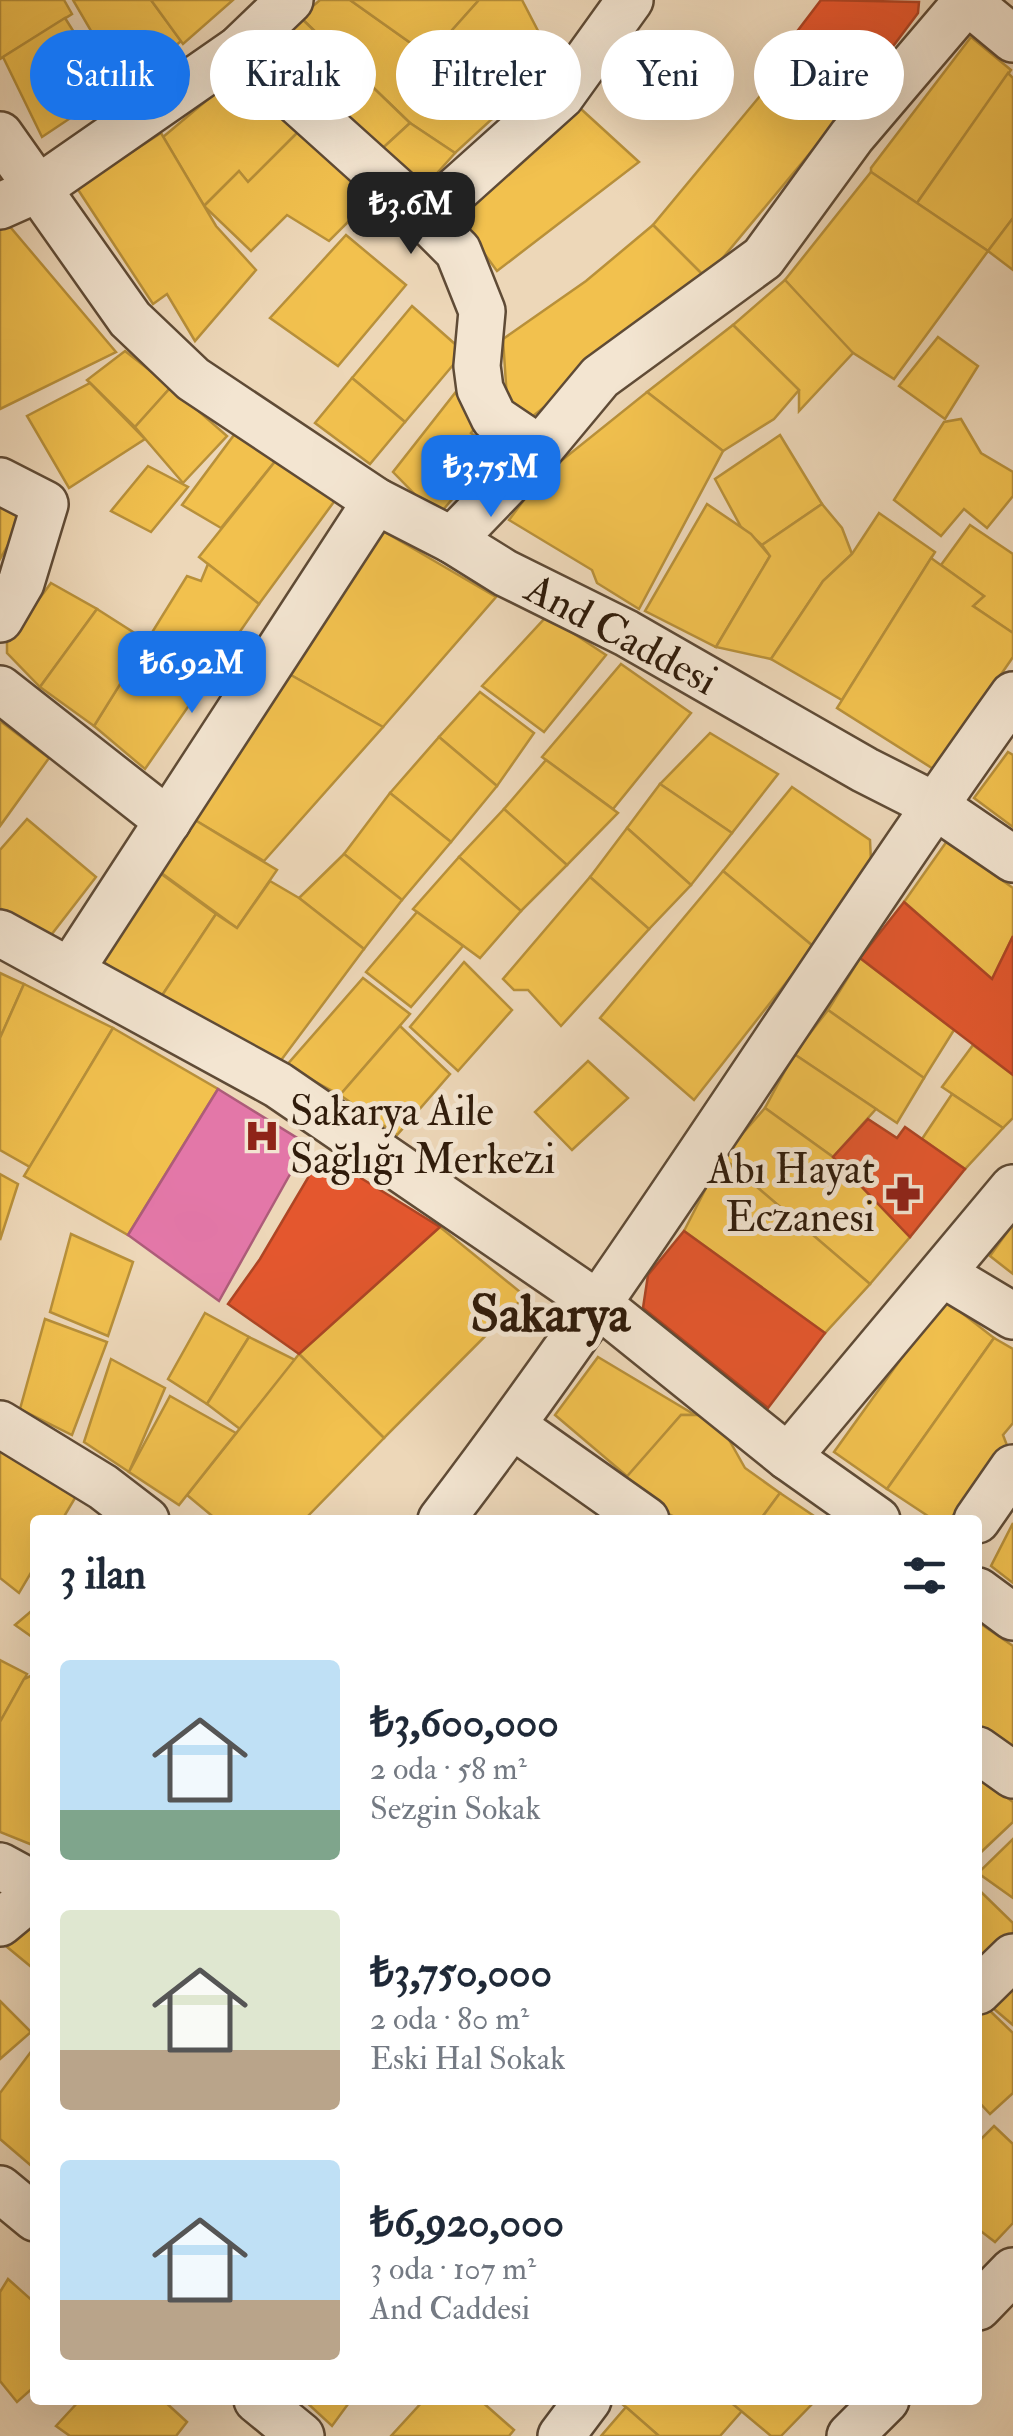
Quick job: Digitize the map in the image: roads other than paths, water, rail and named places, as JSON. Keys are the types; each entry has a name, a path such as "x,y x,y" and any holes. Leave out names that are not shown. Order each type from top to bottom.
{"street":[{"path":"259,30 290,0"},
{"path":"425,218 561,96 630,0"},
{"path":"452,540 540,449 600,377 764,258 852,136 966,0 1013,38"},
{"path":"18,198 210,69"},
{"path":"316,120 458,251 482,311 477,366 480,389 494,418 540,449"},
{"name":"And Caddesi","path":"0,135 18,198 130,319 193,379 376,501 505,573 626,633 934,806 1013,859"},
{"path":"0,481 45,504 21,583 0,620"},
{"path":"70,971 376,501"},
{"path":"0,690 168,821"},
{"path":"445,1515 598,1304 934,806 1013,696"},
{"path":"0,933 278,1085 598,1304 788,1456 870,1515"},
{"path":"788,1456 1013,1188"},
{"path":"943,1274 1013,1316"},
{"path":"0,1424 103,1487 139,1515"},
{"path":"513,1426 639,1515"},
{"path":"980,1515 1013,1468"},
{"path":"982,1594 1013,1617"},
{"path":"982,1753 1013,1775"},
{"path":"0,1866 30,1882"},
{"path":"0,1923 30,1898"},
{"path":"982,1986 1013,1957"},
{"path":"0,2189 30,2214"},
{"path":"982,2303 1013,2271"},
{"path":"263,2405 300,2436"},
{"path":"561,2436 584,2405"},
{"path":"850,2436 881,2405"}],"place":[{"name":"Sakarya Aile Sağlığı Merkezi","path":"262,1136"},
{"name":"Abı Hayat Eczanesi","path":"903,1194"}],"district":[{"name":"Sakarya","path":"550,1314"}]}
